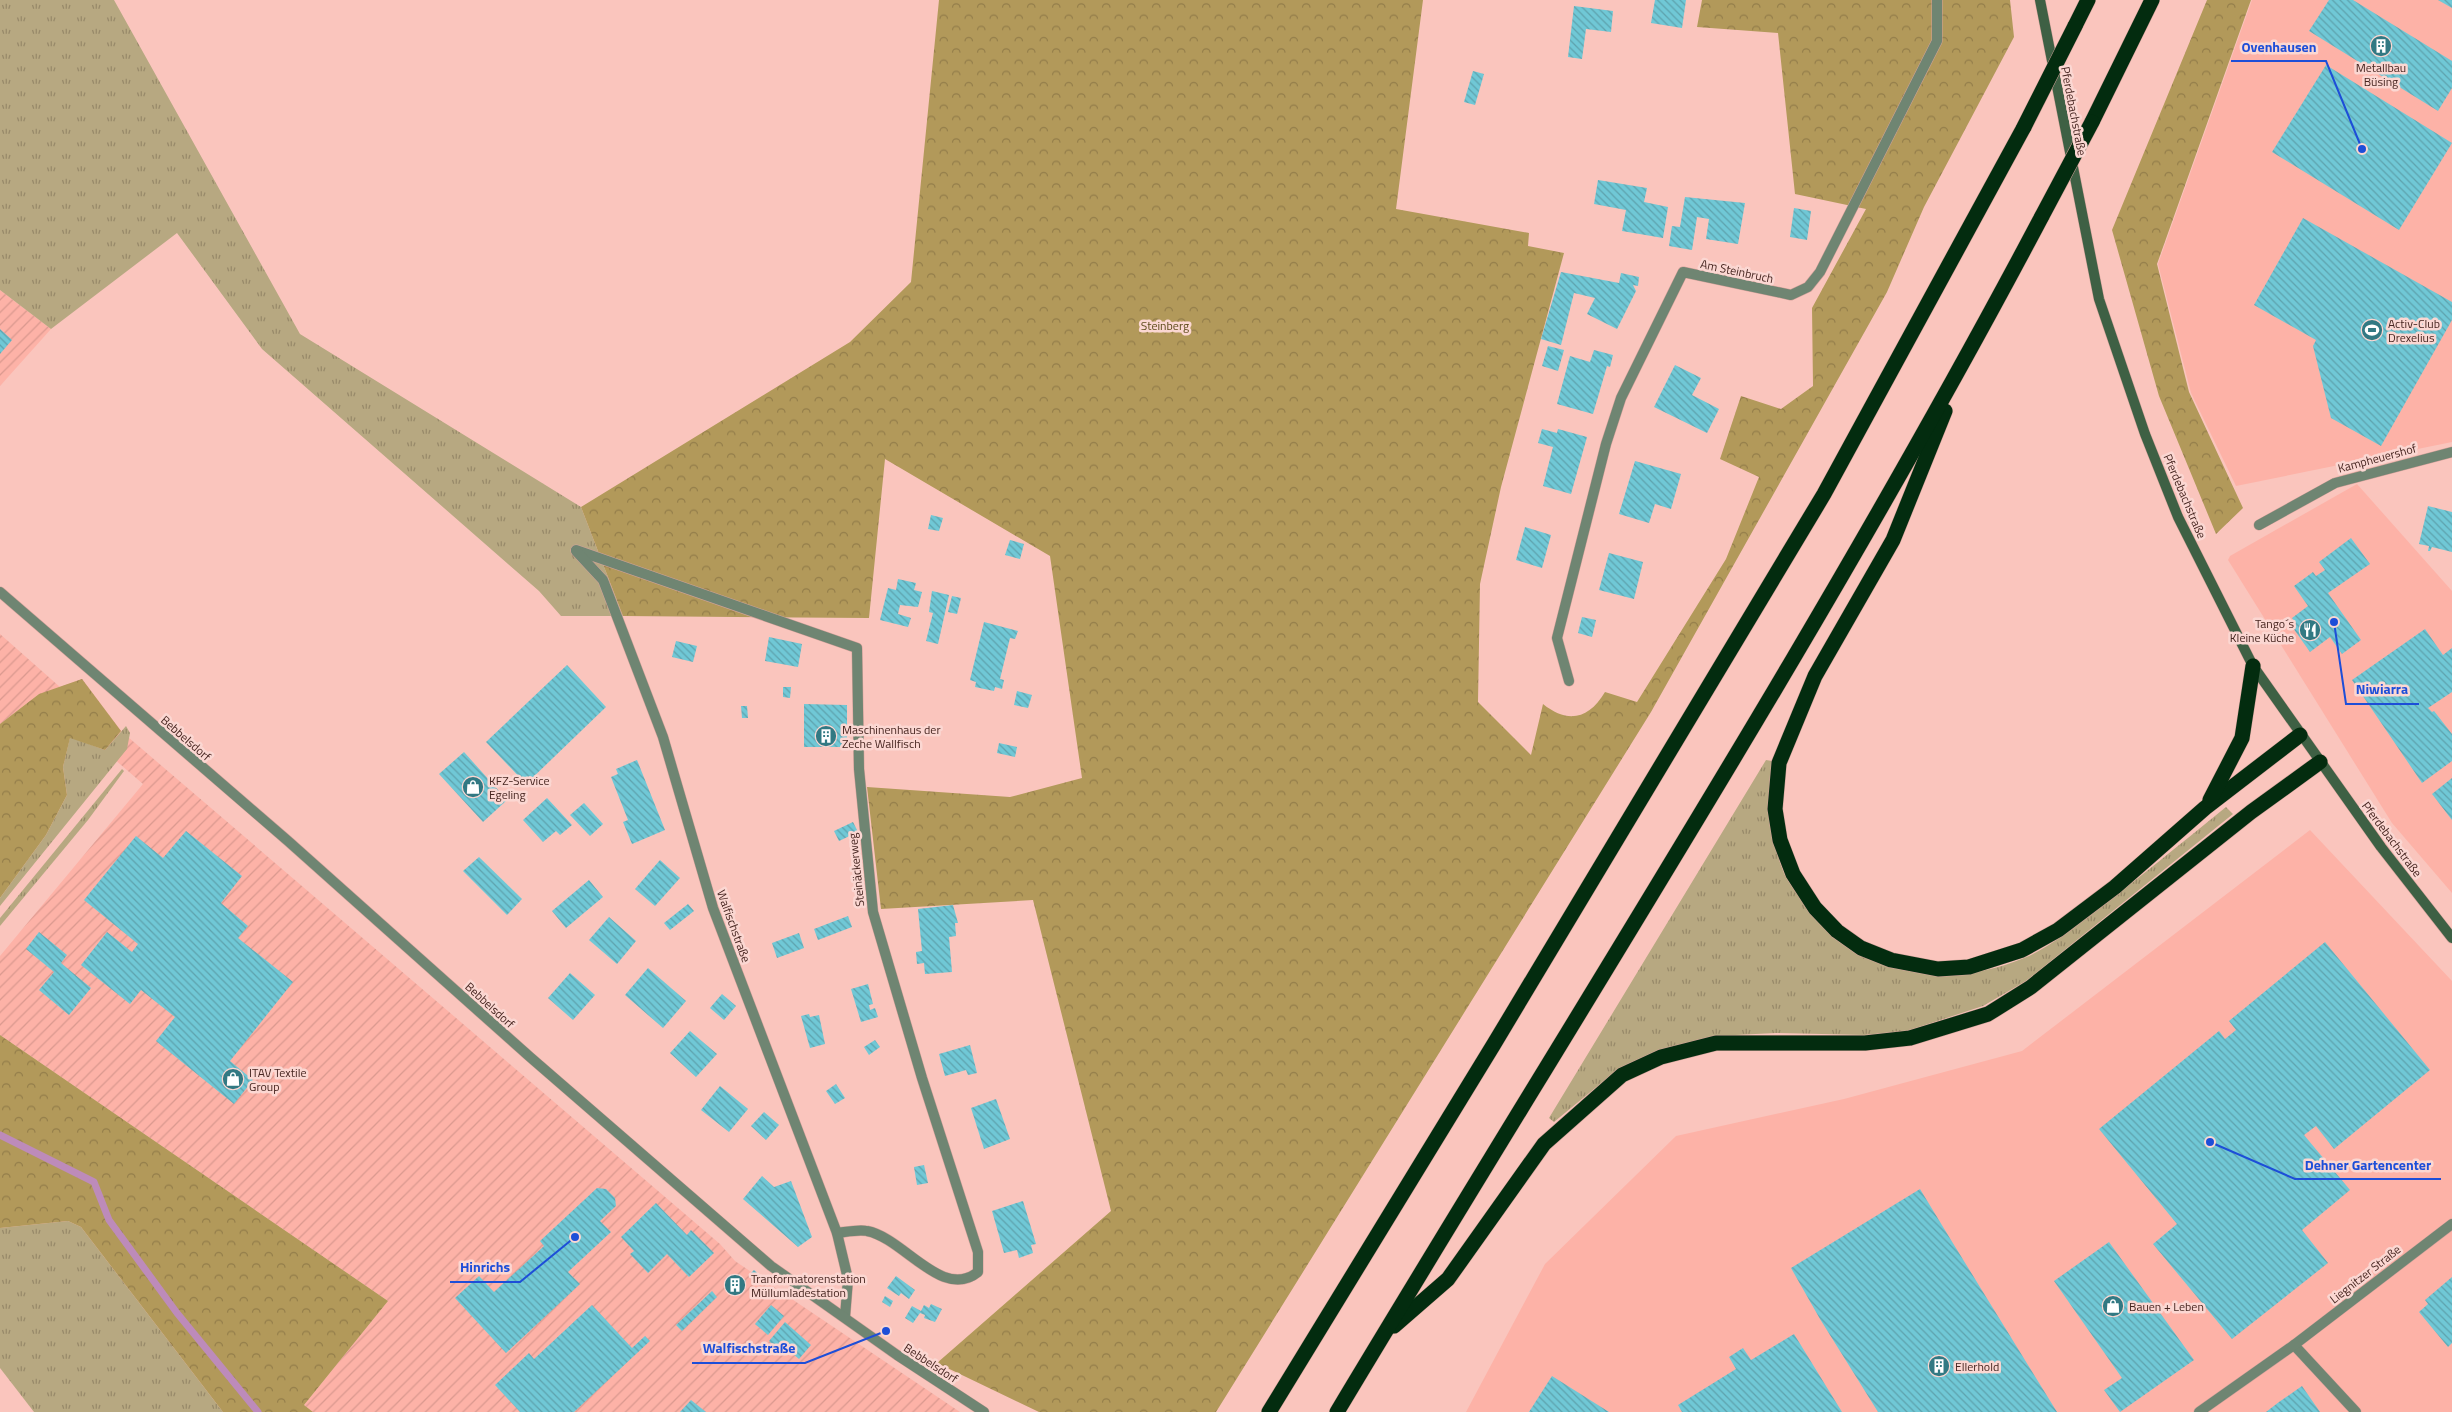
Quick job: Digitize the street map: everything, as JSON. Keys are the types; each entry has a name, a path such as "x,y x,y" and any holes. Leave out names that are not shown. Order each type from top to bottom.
{"highway":[{"path":"1269,1412 1494,1044 1824,494 1930,304 2024,127 2088,0"},
{"path":"1337,1412 1785,674 1966,359 2092,122 2152,0"},
{"path":"1966,359 1894,540 1815,676 1778,763 1775,809 1780,840 1793,874 1815,908 1837,931 1861,948 1890,960 1917,966 1938,969 1969,967 2022,950 2058,930 2115,887 2205,808 2300,735"},
{"path":"2205,808 2219,787 2242,738 2252,666"},
{"path":"1382,1337 1448,1279 1544,1144 1622,1075 1661,1057 1716,1043 1865,1043 1910,1038 1988,1014 2031,987 2251,812 2320,762"}],"main road":[{"name":"Pferdebachstraße","path":"2040,0 2088,247 2102,308 2145,434 2178,517 2252,666 2381,847 2452,938"}],"street":[{"name":"Am Steinbruch","path":"1569,681 1557,638 1606,444 1621,398 1683,272 1791,295 1808,288 1820,272 1937,42 1937,0"},
{"name":"Kampheuershof","path":"2259,525 2336,482 2452,452"},
{"name":"Walfischstraße","path":"576,550 603,580 660,728 713,908 837,1233 848,1279 845,1317"},
{"name":"Steinäckerweg","path":"576,550 857,648 859,769 873,912 922,1078 978,1252 978,1272 969,1279 955,1281 930,1270 891,1240 866,1230 837,1233"},
{"name":"Bebbelsdorf","path":"0,592 288,840 530,1057 771,1266 897,1355 984,1412"},
{"name":"Liegnitzer Straße","path":"2199,1412 2294,1344 2452,1224"},
{"path":"2294,1344 2356,1412"}],"shaded area":[{"path":"2252,0 2452,0 2452,442 2236,486 2191,393 2158,264"},
{"path":"0,290 51,329 0,386"},
{"path":"2357,484 2452,591 2452,893 2392,823 2228,560 2230,556"},
{"path":"0,634 60,687 82,679 121,731 720,1244 735,1261 960,1412 313,1412 304,1405 388,1301 0,1035 0,956 143,784 39,694 0,724"},
{"path":"2310,830 2452,981 2452,1412 1466,1412 1545,1264 1676,1136 1844,1099 2022,1051"}],"green space":[{"path":"0,0 114,0 300,334 581,507 623,616 561,616 539,591 262,349 177,233 51,329 0,290"},
{"name":"Steinberg","path":"939,0 1423,0 1396,209 1529,233 1528,246 1564,253 1501,487 1480,584 1478,702 1531,755 1543,704 1561,714 1577,716 1592,708 1605,692 1637,702 1726,559 1759,477 1720,459 1741,396 1781,409 1813,386 1812,308 1866,209 1795,194 1778,33 1697,27 1702,0 2010,0 2014,37 1924,207 1887,292 1651,712 1216,1412 1039,1412 937,1363 1111,1211 1033,900 881,909 867,787 1010,797 1082,778 1050,556 885,459 869,618 623,616 581,507 850,342 911,282"},
{"path":"2207,0 2251,0 2157,264 2189,392 2243,508 2216,534 2159,396 2112,230"},
{"path":"82,679 121,731 105,750 70,738 63,767 67,795 46,835 0,898 0,724 39,694"},
{"path":"126,726 130,733 127,749 0,906 0,898 46,835 67,795 63,767 70,737 105,750"},
{"path":"1766,760 1772,761 1773,818 1779,860 1786,876 1800,898 1821,924 1845,944 1871,959 1900,969 1931,974 1962,974 1993,968 2024,958 2041,950 2105,904 2226,807 2233,814 2026,981 1983,1006 1907,1031 1865,1035 1776,1033 1715,1036 1617,1070 1554,1122 1549,1118"},
{"path":"122,769 124,771 88,820 0,926 0,918"},
{"path":"0,1035 388,1301 304,1405 313,1412 223,1412 81,1227 68,1221 0,1228"},
{"path":"68,1221 81,1227 223,1412 34,1412 0,1368 0,1228"}],"building":[{"path":"1655,0 1686,0 1682,28 1651,23"},
{"name":"Metallbau Büsing","path":"2329,0 2353,0 2452,61 2452,88 2438,111 2309,31"},
{"path":"2438,0 2452,0 2452,8"},
{"path":"1574,6 1613,11 1611,32 1586,29 1582,59 1568,57"},
{"path":"2326,65 2452,143 2399,230 2272,152"},
{"path":"1473,71 1484,74 1475,105 1464,102"},
{"path":"1598,180 1647,188 1644,202 1668,207 1663,238 1622,231 1626,210 1594,204"},
{"path":"1685,197 1745,203 1738,244 1706,239 1709,219 1697,217 1692,250 1669,246 1672,226 1680,227"},
{"path":"1794,208 1811,211 1807,240 1790,237"},
{"name":"Activ-Club Drexelius","path":"2303,218 2452,302 2452,320 2381,446 2331,418 2313,346 2316,340 2254,305"},
{"path":"1561,272 1619,283 1621,273 1639,277 1638,286 1633,285 1636,291 1617,329 1587,314 1595,298 1574,293 1561,345 1541,339"},
{"path":"0,329 12,340 0,354"},
{"path":"1548,346 1564,350 1558,371 1542,366"},
{"path":"1594,350 1613,355 1610,367 1607,366 1593,414 1557,404 1570,356 1590,362"},
{"path":"1675,365 1701,378 1692,395 1719,409 1707,433 1654,407"},
{"path":"1542,429 1557,433 1558,429 1587,437 1571,494 1543,486 1553,447 1538,443"},
{"path":"1635,461 1681,474 1671,509 1655,504 1649,523 1619,514"},
{"path":"2428,506 2452,512 2452,552 2432,547 2428,551 2429,546 2419,544"},
{"path":"931,515 943,518 939,531 928,529"},
{"path":"1525,527 1551,535 1542,568 1516,560"},
{"path":"2351,538 2370,564 2328,593 2361,640 2342,654 2330,637 2310,652 2293,628 2296,625 2292,618 2308,606 2294,586 2313,572 2316,576 2325,570 2319,562"},
{"path":"1010,540 1024,544 1020,559 1005,555"},
{"path":"1609,553 1643,562 1634,599 1599,590"},
{"path":"898,579 916,583 914,590 922,592 918,607 900,605 898,614 911,618 908,627 880,620 888,588 896,590"},
{"path":"932,591 949,595 938,644 926,641 933,613 929,612"},
{"path":"952,596 961,598 957,614 948,612"},
{"path":"1582,617 1596,620 1592,637 1578,633"},
{"path":"984,622 1018,631 1015,639 1010,638 1000,679 1004,680 1002,689 995,687 994,691 975,687 976,682 970,680"},
{"path":"2425,629 2443,655 2452,648 2452,692 2428,708 2432,712 2434,711 2452,734 2452,761 2422,783 2352,680"},
{"path":"769,637 802,644 798,667 765,661"},
{"path":"676,641 697,646 693,662 672,657"},
{"path":"567,665 606,707 526,784 486,742"},
{"path":"783,687 791,687 790,698 783,697"},
{"path":"1017,691 1032,695 1028,708 1014,705"},
{"name":"Maschinenhaus der Zeche Wallfisch","path":"804,704 847,705 847,747 804,747"},
{"path":"741,706 747,706 748,718 742,718"},
{"path":"999,743 1017,747 1015,757 997,753"},
{"name":"KFZ-Service Egeling","path":"464,752 507,800 483,822 439,774"},
{"path":"637,760 665,830 632,844 623,822 628,820 611,777 618,774 616,769"},
{"path":"2452,778 2452,820 2432,794"},
{"path":"547,798 572,825 560,835 556,831 543,842 523,820"},
{"path":"584,803 603,824 590,836 570,815"},
{"path":"853,822 858,832 839,841 834,831"},
{"path":"186,831 242,876 221,903 248,926 238,938 293,982 230,1061 253,1080 234,1104 156,1041 175,1017 141,990 130,1004 81,965 107,932 132,952 138,944 84,900 136,836 163,858"},
{"path":"479,857 522,899 507,915 463,871"},
{"path":"660,860 680,878 655,906 635,889"},
{"path":"589,880 603,897 566,928 552,911"},
{"path":"688,904 694,911 670,930 664,923"},
{"path":"953,905 958,923 955,923 956,936 949,937 952,972 925,974 924,963 917,964 916,952 922,951 918,909"},
{"path":"848,916 852,927 818,940 814,929"},
{"path":"609,917 636,941 617,964 589,940"},
{"path":"39,932 67,955 61,963 91,988 69,1015 39,990 54,972 26,949"},
{"path":"799,933 804,948 777,958 772,943"},
{"path":"2325,942 2430,1070 2334,1149 2316,1126 2304,1135 2350,1190 2302,1230 2328,1263 2232,1339 2153,1244 2177,1224 2099,1129 2219,1031 2225,1039 2236,1030 2229,1021"},
{"path":"648,968 686,1001 663,1028 625,995"},
{"path":"570,973 595,995 573,1020 548,998"},
{"path":"868,984 873,1004 869,1005 870,1010 875,1008 878,1017 861,1022 851,989"},
{"path":"722,994 736,1006 724,1020 710,1008"},
{"path":"809,1014 810,1017 819,1015 825,1044 810,1048 801,1016"},
{"path":"690,1031 717,1054 696,1077 670,1053"},
{"path":"875,1040 880,1047 869,1055 864,1047"},
{"path":"970,1045 977,1073 968,1075 966,1070 945,1076 939,1054"},
{"path":"836,1084 845,1098 835,1104 826,1091"},
{"path":"720,1086 748,1109 729,1132 701,1110"},
{"path":"996,1099 1010,1139 984,1149 971,1108"},
{"path":"764,1112 779,1125 766,1140 751,1126"},
{"path":"924,1165 928,1183 917,1185 914,1167"},
{"path":"762,1176 774,1187 791,1181 812,1237 798,1247 743,1199"},
{"path":"597,1188 606,1189 615,1198 616,1206 600,1221 611,1232 568,1272 580,1284 506,1353 455,1298 479,1276 494,1292 544,1246 540,1241"},
{"name":"Ellerhold","path":"1920,1189 2057,1412 1878,1412 1820,1319 1791,1268"},
{"path":"1023,1201 1036,1244 1031,1245 1033,1253 1019,1258 1017,1250 1004,1253 992,1211"},
{"path":"656,1203 687,1235 691,1230 714,1253 689,1277 667,1254 648,1273 630,1254 634,1251 621,1237"},
{"name":"Bauen + Leben","path":"2109,1242 2194,1360 2120,1412 2104,1390 2122,1378 2054,1281"},
{"path":"754,1270 764,1279 761,1282 751,1273"},
{"name":"Tranformatorenstation Müllumladestation","path":"738,1274 746,1281 733,1296 725,1290"},
{"path":"896,1276 915,1290 909,1299 901,1293 899,1296 887,1288"},
{"path":"2452,1277 2452,1343 2448,1347 2419,1312 2428,1304 2425,1300"},
{"path":"712,1291 717,1297 682,1331 676,1325"},
{"path":"885,1296 893,1301 890,1307 882,1302"},
{"path":"931,1304 942,1309 935,1322 924,1318 925,1315 920,1313 913,1323 905,1318 912,1306 921,1311 924,1305 929,1308"},
{"path":"592,1305 632,1348 645,1336 650,1341 574,1412 520,1412 495,1385 529,1353 534,1359"},
{"path":"771,1305 784,1316 768,1335 755,1324"},
{"path":"785,1322 811,1345 799,1359 787,1349 783,1354 769,1341"},
{"path":"1794,1334 1842,1412 1682,1412 1678,1405 1736,1369 1729,1357 1743,1348 1751,1360"},
{"path":"1552,1376 1609,1412 1529,1412"},
{"path":"2302,1386 2320,1412 2266,1412 2279,1402"},
{"path":"691,1400 706,1412 680,1412"}],"waterway":[{"path":"0,1135 94,1182 109,1220 177,1313 258,1412"}],"place":[{"name":"Metallbau Büsing","path":"2381,46"},
{"name":"Ovenhausen","path":"2362,149"},
{"name":"Activ-Club Drexelius","path":"2372,330"},
{"name":"Niwiarra","path":"2334,622"},
{"name":"Tango´s Kleine Küche","path":"2310,630"},
{"name":"Maschinenhaus der Zeche Wallfisch","path":"826,736"},
{"name":"KFZ-Service Egeling","path":"473,787"},
{"name":"ITAV Textile Group","path":"233,1079"},
{"name":"Dehner Gartencenter","path":"2210,1142"},
{"name":"Hinrichs","path":"575,1237"},
{"name":"Tranformatorenstation Müllumladestation","path":"735,1285"},
{"name":"Bauen + Leben","path":"2113,1306"},
{"name":"Walfischstraße","path":"886,1331"},
{"name":"Ellerhold","path":"1939,1366"}]}
